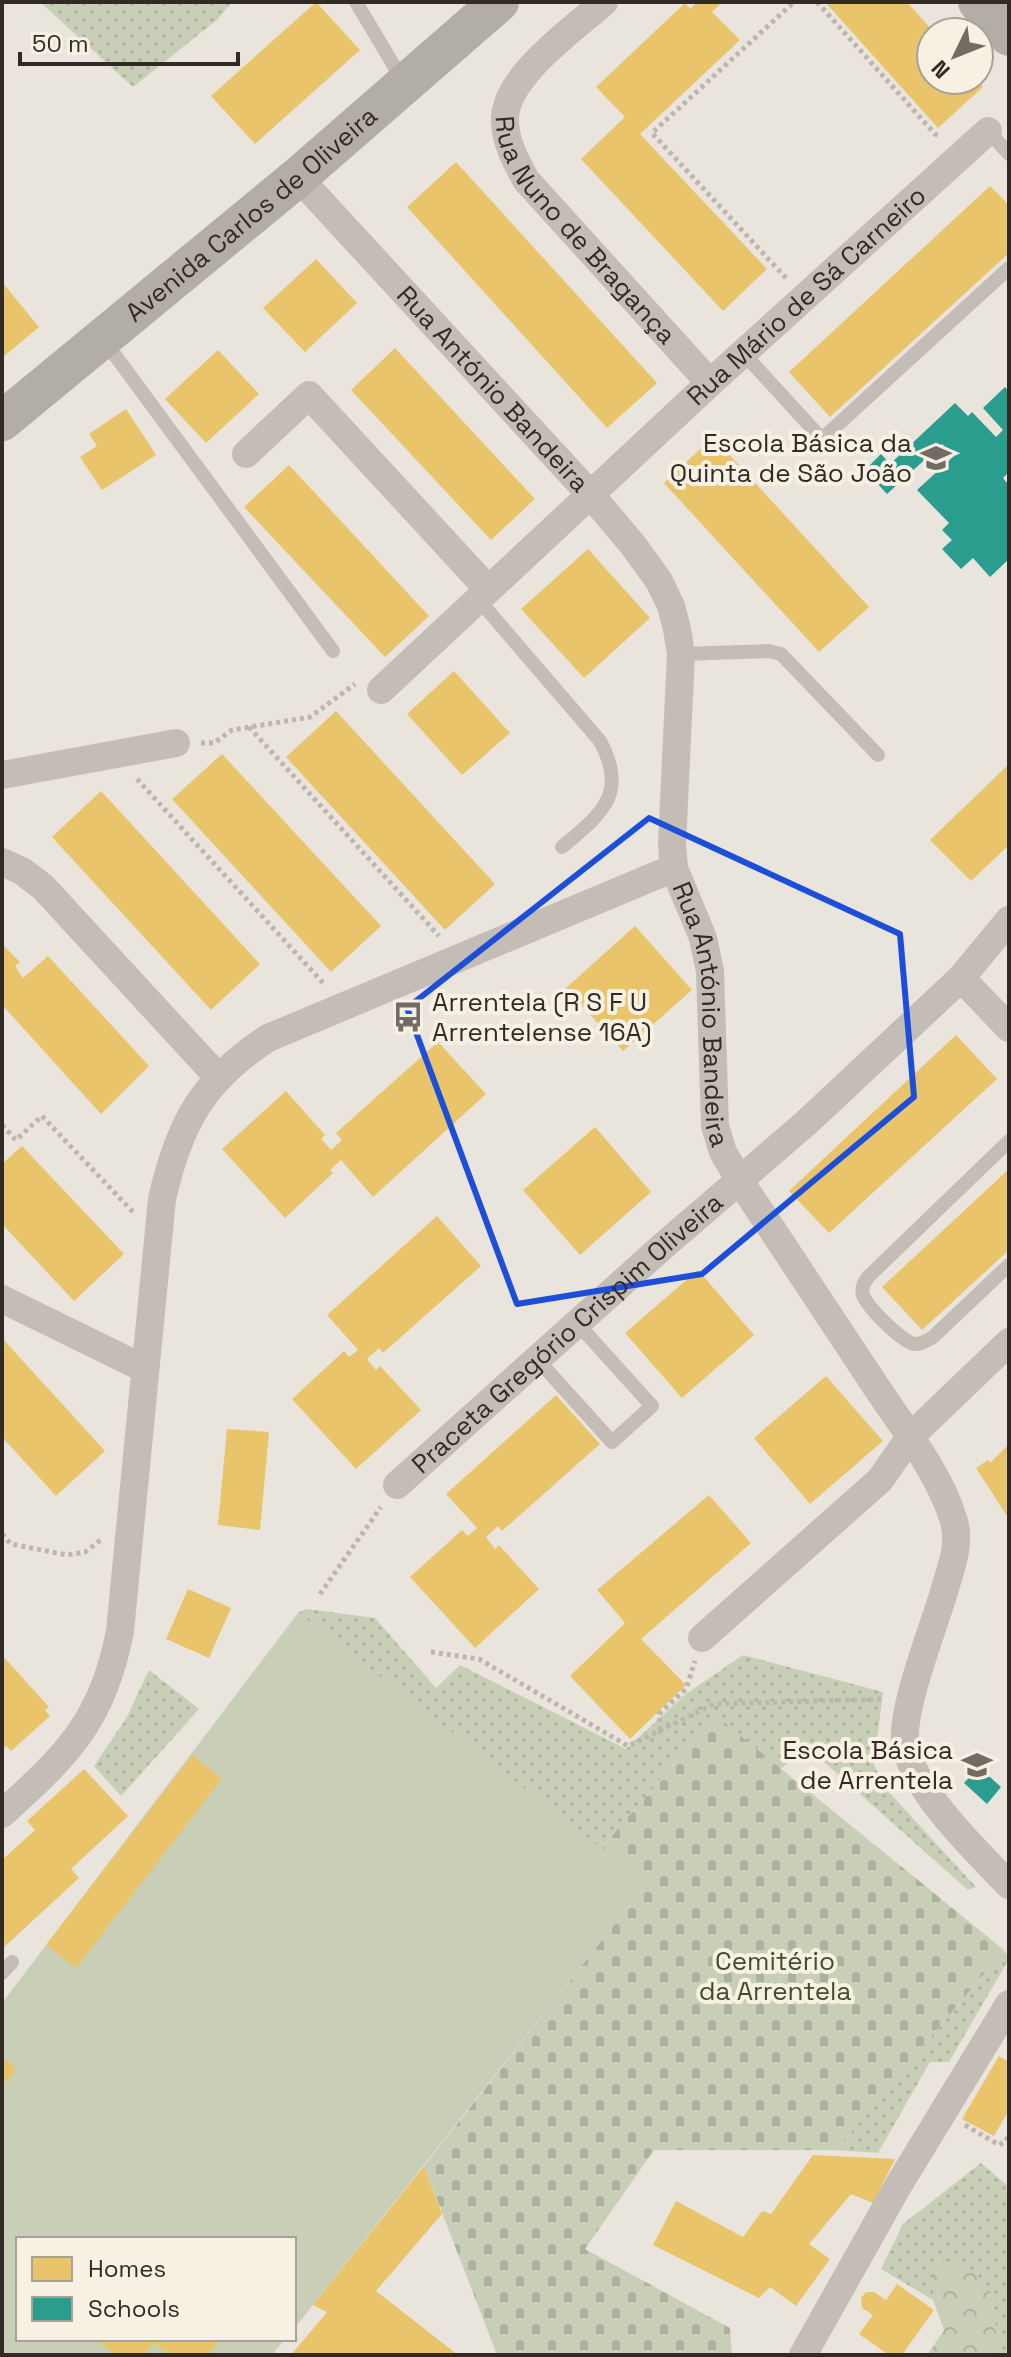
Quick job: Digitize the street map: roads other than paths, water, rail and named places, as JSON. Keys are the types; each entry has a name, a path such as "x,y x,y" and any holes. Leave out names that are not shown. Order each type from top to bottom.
{"main road":[{"name":"Avenida Carlos de Oliveira","path":"2,421 298,177 499,2"},
{"path":"978,2 1009,36"}],"street":[{"name":"Rua Nuno de Bragança","path":"604,2 525,73 510,97 504,120 510,150 526,180 710,383"},
{"name":"Rua Mário de Sá Carneiro","path":"381,690 710,383 980,138"},
{"name":"Rua António Bandeira","path":"298,177 590,494 633,545 659,581 671,606 681,654 672,844 674,868 703,938 710,971 715,1126 723,1152 740,1181 910,1437 943,1491 955,1521 956,1550 909,1708 905,1739 916,1778 1009,1885"},
{"path":"246,454 309,395 483,594"},
{"path":"2,775 176,743"},
{"path":"2,862 22,871 43,887 219,1078"},
{"path":"2,1814 73,1745 103,1695 114,1665 120,1631 162,1199 171,1156 188,1119 219,1078 241,1056 268,1038 674,868"},
{"name":"Praceta Gregório Crispim Oliveira","path":"397,1485 806,1123 961,978 1009,920"},
{"path":"961,978 1009,1028"},
{"path":"2,1299 145,1369"},
{"path":"702,1638 880,1480 910,1437 1009,1342"},
{"path":"803,2355 898,2186 1009,2004"}],"lane":[{"path":"356,2 404,83"},
{"path":"980,138 1009,154"},
{"path":"743,353 822,439 1009,268"},
{"path":"103,339 333,651"},
{"path":"483,594 600,741 610,760 614,779 609,798 599,815 562,847"},
{"path":"681,654 769,651 781,654 878,755"},
{"path":"1009,1141 868,1277 862,1293 868,1304 901,1338 912,1344 924,1343 1009,1265"},
{"path":"537,1359 612,1442 652,1406 577,1323"}],"place":[{"name":"Escola Básica da Quinta de São João","path":"936,458"},
{"name":"Arrentela (R S F U Arrentelense 16A)","path":"408,1017"},
{"name":"Escola Básica de Arrentela","path":"977,1765"}],"park label":[{"name":"Cemitério da Arrentela","path":"775,1976"}]}
